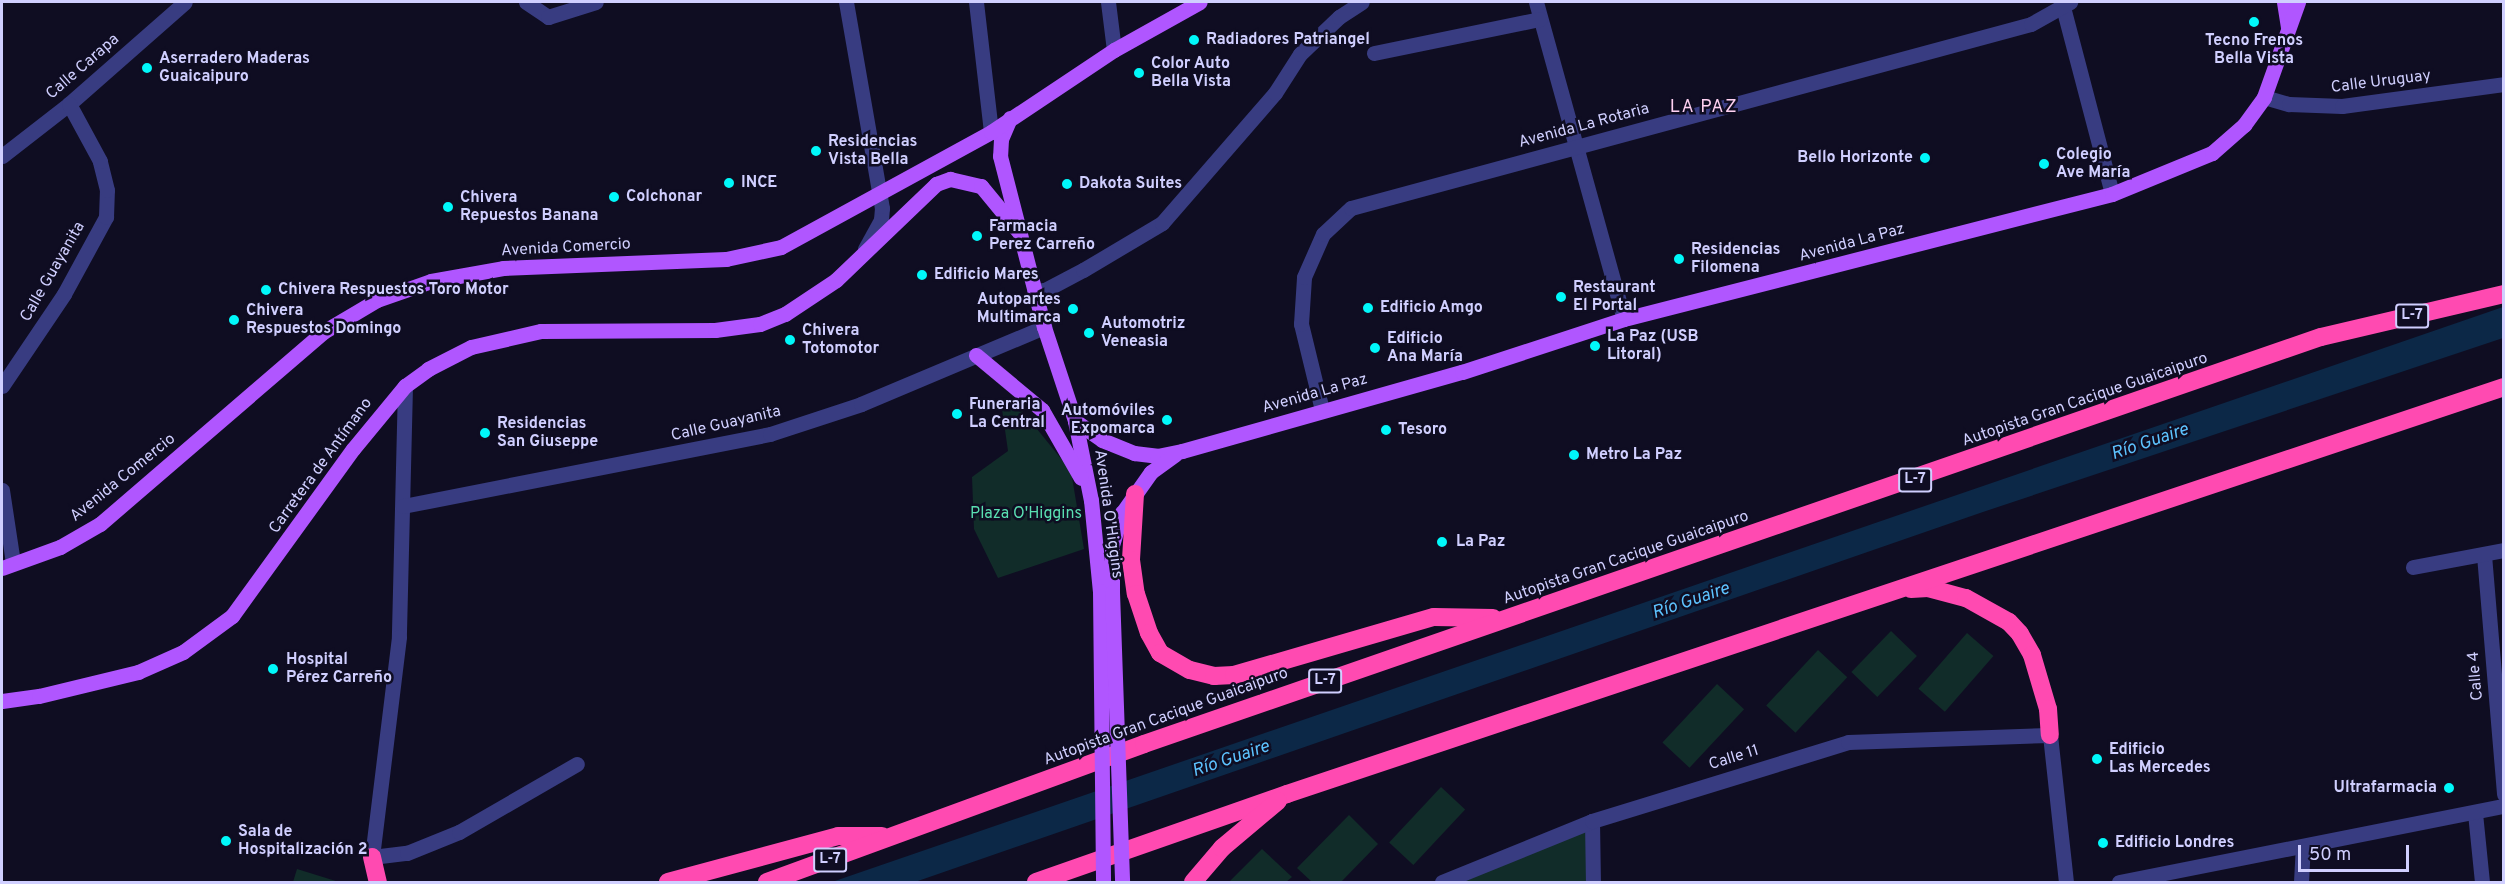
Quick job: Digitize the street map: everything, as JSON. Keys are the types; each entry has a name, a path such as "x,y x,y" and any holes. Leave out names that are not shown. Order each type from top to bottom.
{"highway":[{"name":"Autopista Gran Cacique Guaicaipuro","path":"767,882 1507,618 2321,338 2504,294"},
{"path":"1038,882 1287,794 1891,590 2504,387"},
{"path":"1135,494 1131,560 1138,601 1160,653 1190,670 1214,676 1233,675 1434,617 1507,618"},
{"path":"1891,590 1943,591 1966,598 2009,622 2032,656 2048,709 2050,735"},
{"path":"1193,882 1222,848 1287,794"},
{"path":"668,882 838,836 893,837"},
{"path":"372,857 378,882"}],"main road":[{"name":"Avenida Comercio","path":"7,566 60,548 100,524 323,333 377,300 431,280 503,268 726,259 781,247 878,196 991,132 1114,50 1200,2"},
{"name":"Avenida La Paz","path":"2284,2 2288,28"},
{"name":"Avenida La Paz","path":"1075,422 1102,440 1134,453 1157,456 1182,451 1462,372 1624,319 2112,194 2212,153 2244,125 2264,97 2298,2"},
{"name":"Avenida O'Higgins","path":"1010,118 999,147 1034,291 1075,422 1106,592 1122,882"},
{"name":"Avenida O'Higgins","path":"861,258 936,184 950,179 981,186 1018,231"},
{"name":"Carretera de Antímano","path":"2,701 39,696 138,672 183,652 232,616 353,449 405,386 428,369 471,347 520,334 715,330 760,324 785,314 861,258"},
{"path":"976,355 1042,410 1091,500"},
{"name":"Avenida La Paz","path":"1106,592 1114,536 1135,494 1162,462 1182,451"},
{"name":"Avenida O'Higgins","path":"1103,882 1106,592"}],"street":[{"name":"Calle Carapa","path":"2,156 69,104 185,2"},
{"path":"526,2 548,17 596,2"},
{"path":"846,2 881,220 861,258"},
{"path":"976,2 991,132"},
{"path":"1108,2 1114,50"},
{"path":"1034,291 1045,290 1162,223 1275,93 1300,54 1339,17 1362,2"},
{"path":"1536,2 1624,319"},
{"path":"2067,4 2112,194"},
{"name":"Avenida La Rotaria","path":"1322,410 1304,341 1300,305 1311,254 1336,218 1364,203 2031,24 2067,4"},
{"path":"1374,53 1540,19"},
{"name":"Calle Uruguay","path":"2264,97 2289,104 2342,106 2504,84"},
{"name":"Calle Guayanita","path":"2,386 64,294 106,217 107,190 100,161 69,104"},
{"name":"Calle Guayanita","path":"403,506 770,434 861,404 1044,327"},
{"path":"405,386 398,648 372,857 407,853 459,832 577,764"},
{"path":"2,490 7,566"},
{"path":"2413,567 2484,555 2504,549"},
{"name":"Calle 4","path":"2484,555 2504,794"},
{"path":"2050,735 2066,882"},
{"name":"Calle 11","path":"1442,882 1592,821 1848,742 2050,735"},
{"path":"2119,882 2303,849 2504,806"},
{"path":"2475,813 2482,882"},
{"path":"1592,821 1593,882"},
{"path":"2301,882 2303,849"}],"green space":[{"name":"Plaza O'Higgins","path":"1020,408 1071,471 1084,549 998,578 974,529 972,477 1008,451 1002,409"},
{"path":"1891,631 1917,656 1877,697 1851,672"},
{"path":"1967,633 1993,656 1945,712 1918,689"},
{"path":"1818,650 1847,677 1795,733 1766,706"},
{"path":"1717,684 1744,709 1690,768 1662,743"},
{"path":"1441,787 1465,810 1413,865 1389,843"},
{"path":"1349,815 1378,844 1341,882 1312,882 1297,868"},
{"path":"1590,827 1592,882 1465,882 1465,880"},
{"path":"1262,849 1292,877 1286,882 1229,882"},
{"path":"297,869 339,882 293,882"}],"water":[{"name":"Río Guaire","path":"2503,307 2503,338 1980,513 915,882 832,882"}],"place":[{"name":"Tecno Frenos Bella Vista","path":"2254,22"},
{"name":"Radiadores Patriangel","path":"1194,40"},
{"name":"Aserradero Maderas Guaicaipuro","path":"147,68"},
{"name":"Color Auto Bella Vista","path":"1139,73"},
{"name":"Residencias Vista Bella","path":"816,151"},
{"name":"Bello Horizonte","path":"1925,158"},
{"name":"Colegio Ave María","path":"2044,164"},
{"name":"INCE","path":"729,183"},
{"name":"Dakota Suites","path":"1067,184"},
{"name":"Colchonar","path":"614,197"},
{"name":"Chivera Repuestos Banana","path":"448,207"},
{"name":"Farmacia Perez Carreño","path":"977,236"},
{"name":"Residencias Filomena","path":"1679,259"},
{"name":"Edificio Mares","path":"922,275"},
{"name":"Chivera Respuestos Toro Motor","path":"266,290"},
{"name":"Restaurant El Portal","path":"1561,297"},
{"name":"Edificio Amgo","path":"1368,308"},
{"name":"Autopartes Multimarca","path":"1073,309"},
{"name":"Chivera Respuestos Domingo","path":"234,320"},
{"name":"Automotriz Veneasia","path":"1089,333"},
{"name":"Chivera Totomotor","path":"790,340"},
{"name":"La Paz (USB Litoral)","path":"1595,346"},
{"name":"Edificio Ana María","path":"1375,348"},
{"name":"Funeraria La Central","path":"957,414"},
{"name":"Automóviles Expomarca","path":"1167,420"},
{"name":"Tesoro","path":"1386,430"},
{"name":"Residencias San Giuseppe","path":"485,433"},
{"name":"Metro La Paz","path":"1574,455"},
{"name":"La Paz","path":"1442,542"},
{"name":"Hospital Pérez Carreño","path":"273,669"},
{"name":"Edificio Las Mercedes","path":"2097,759"},
{"name":"Ultrafarmacia","path":"2449,788"},
{"name":"Sala de Hospitalización 2","path":"226,841"},
{"name":"Edificio Londres","path":"2103,843"}],"district":[{"name":"LA PAZ","path":"1704,108"}]}
